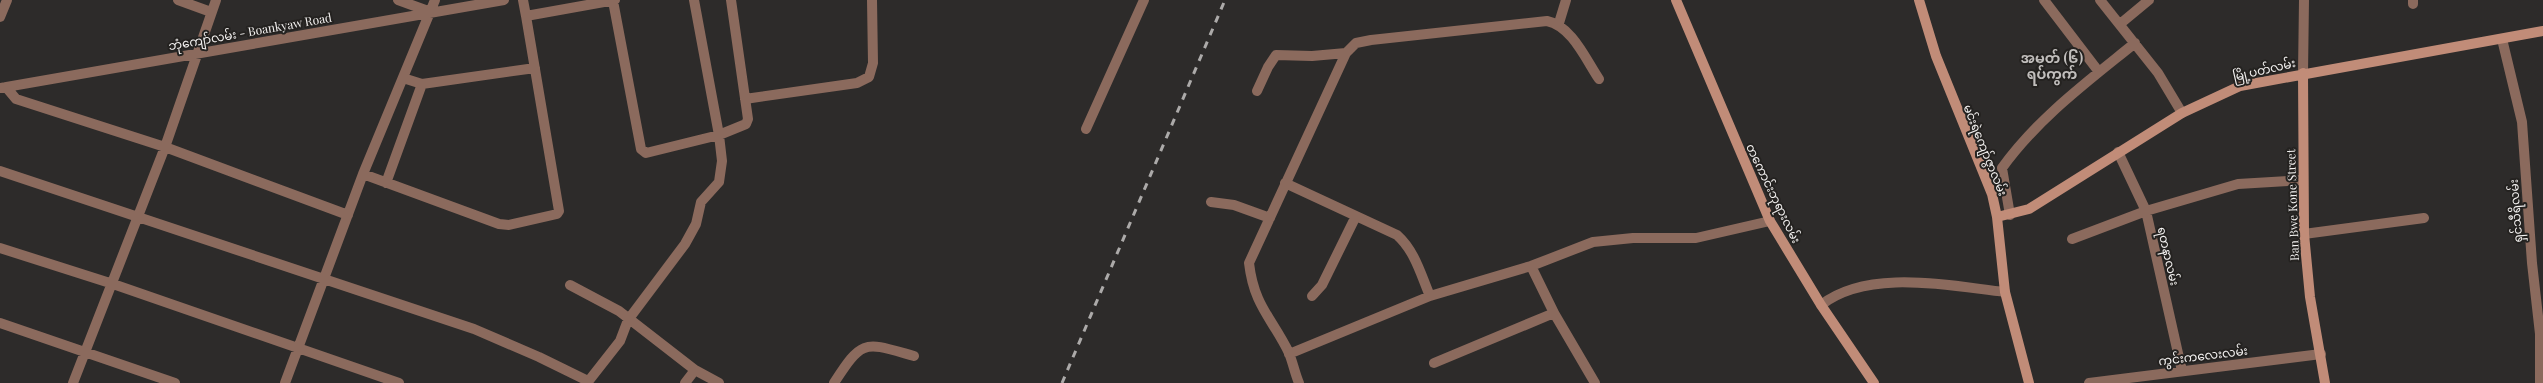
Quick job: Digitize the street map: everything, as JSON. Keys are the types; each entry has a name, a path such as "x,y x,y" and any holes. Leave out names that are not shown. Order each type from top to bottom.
{"street":[{"path":"0,17 7,0"},
{"path":"178,0 211,12"},
{"path":"73,383 113,284 198,55 216,0"},
{"path":"398,0 431,12"},
{"path":"285,383 326,278 364,174 435,0"},
{"name":"ဘုံကျော်လမ်း - Boankyaw Road","path":"3,87 104,68 198,55 504,0"},
{"path":"364,174 500,224 509,225 558,212 523,0"},
{"path":"526,16 614,0 643,152 646,153 719,135 746,124 745,99 731,0"},
{"path":"0,171 326,278 474,329 539,357 587,382 620,342 628,320 685,244 696,224 701,202 719,182 722,161 719,135 694,0"},
{"path":"745,99 857,82 869,77 873,63 872,0"},
{"path":"1086,129 1144,0"},
{"path":"1559,23 1566,0"},
{"name":"တကောင်းဘုရားလမ်း","path":"1676,0 1770,221 1821,305 1874,383"},
{"name":"မင်းရဲကျော်ဇွာလမ်း","path":"1919,0 1936,56 1992,194 1998,217 2005,292 2029,383"},
{"path":"2044,0 2099,72"},
{"path":"2100,0 2158,73 2182,113"},
{"path":"2120,24 2149,0"},
{"path":"2303,73 2304,0"},
{"path":"1299,383 1289,354 1259,304 1252,282 1249,263 1346,53 1356,43 1371,40 1536,21 1559,23 1599,79"},
{"name":"မြို့ပတ်လမ်း","path":"1998,217 2010,216 2029,209 2182,113 2240,86 2303,73 2543,32"},
{"name":"ရှင်သီရိလမ်း","path":"2502,39 2522,122 2532,263 2541,334 2540,383"},
{"path":"2010,216 2002,168 2021,141 2048,113 2135,43"},
{"path":"1257,91 1268,67 1276,55 1312,56 1346,53"},
{"path":"403,78 422,84 535,68"},
{"name":"Ban Bwe Kone Street","path":"2303,73 2304,234 2310,297 2325,383"},
{"path":"386,183 422,84"},
{"path":"3,87 16,99 164,146 348,215"},
{"name":"ရတနာလမ်း","path":"2118,152 2146,211 2182,371"},
{"path":"2072,239 2146,211 2238,184 2303,180"},
{"path":"1285,183 1397,234 1407,243 1430,296"},
{"path":"1211,202 1234,205 1270,218"},
{"path":"1312,296 1322,285 1356,216"},
{"path":"2304,234 2424,218"},
{"path":"1289,354 1430,296 1531,266 1593,242 1633,238 1696,238 1770,221"},
{"path":"0,248 113,284 399,383"},
{"path":"1531,266 1554,313 1595,383"},
{"path":"1821,305 1856,287 1892,284 1908,283 2005,292"},
{"path":"570,285 619,311 628,320 695,370 719,383"},
{"path":"1434,363 1554,313"},
{"path":"0,323 86,351 175,383"},
{"path":"834,383 849,360 865,346 874,345 914,356"},
{"name":"ကွင်းကလေးလမ်း","path":"2089,383 2321,354"},
{"path":"685,383 695,370"}],"railway":[{"path":"1062,383 1225,0"}],"district":[{"name":"အမှတ် (၆) ရပ်ကွက်","path":"2052,66"}]}
